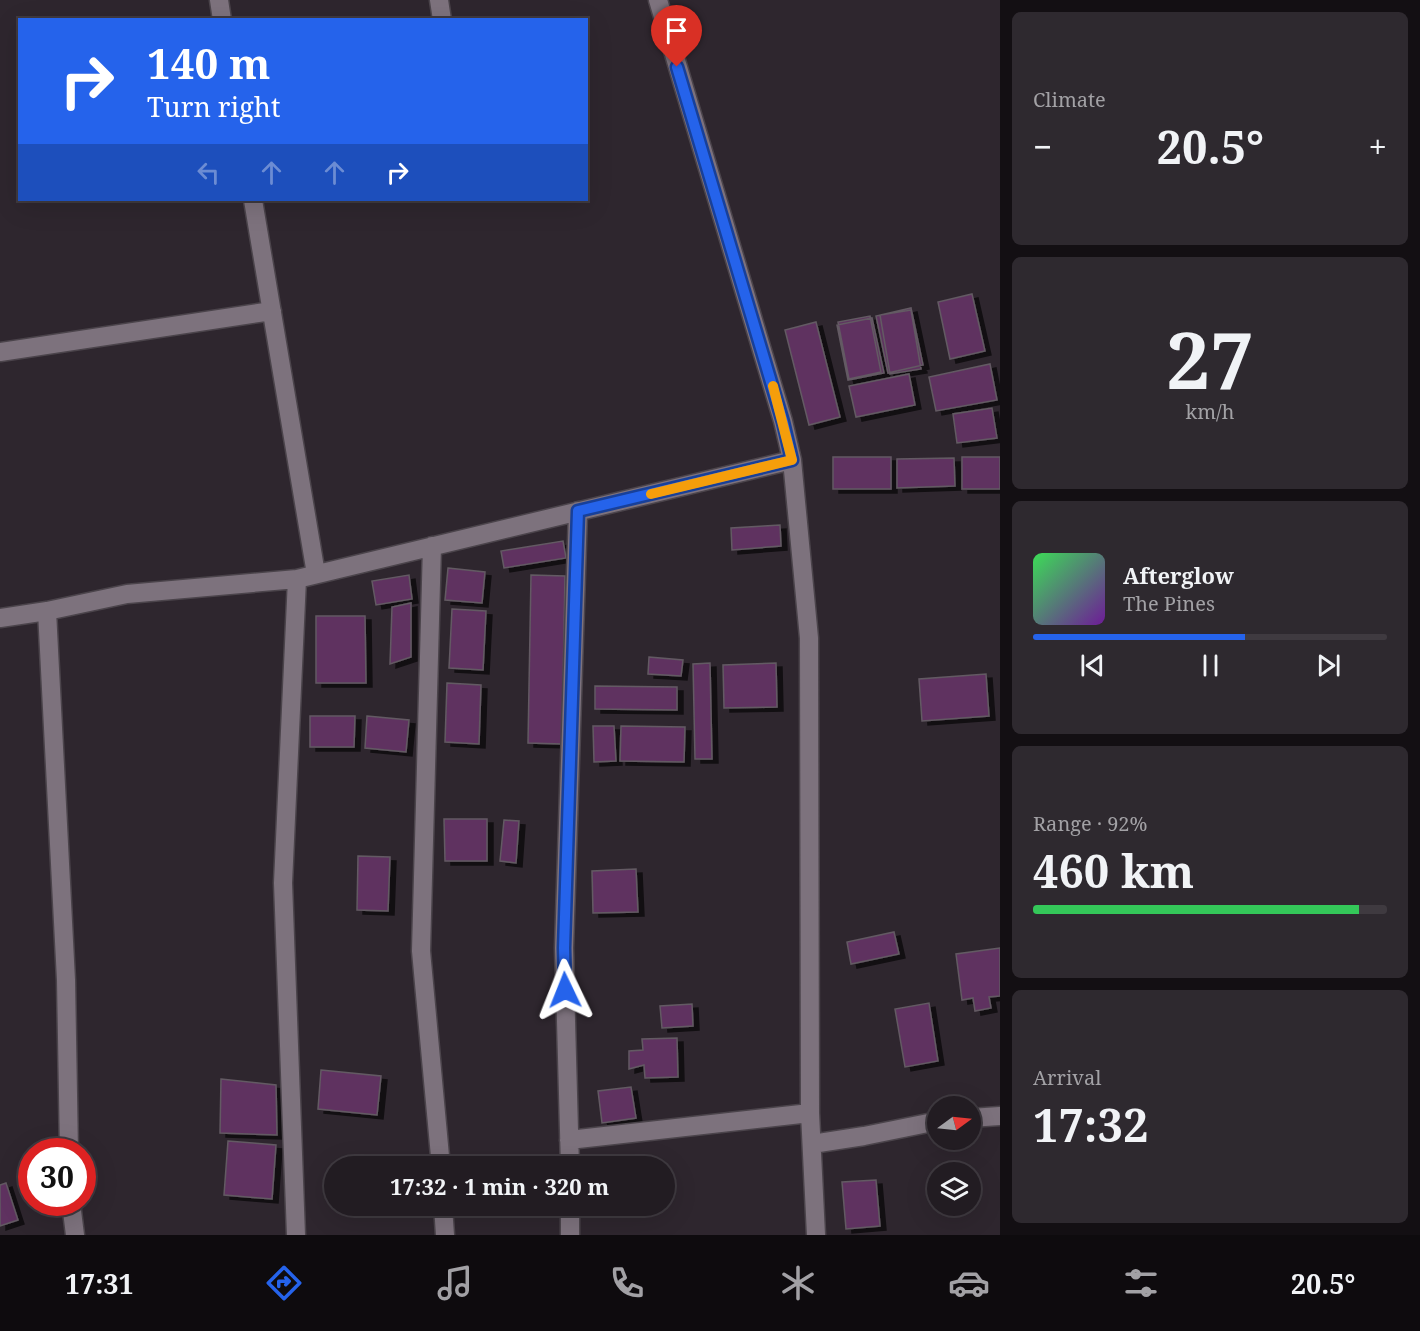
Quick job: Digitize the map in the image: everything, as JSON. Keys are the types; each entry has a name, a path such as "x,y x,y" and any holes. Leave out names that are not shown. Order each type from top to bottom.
{"street":[{"path":"219,0 222,18"},
{"path":"439,0 442,18"},
{"path":"658,0 783,422 792,460 809,638 810,1113 816,1235"},
{"path":"253,201 316,574"},
{"path":"0,352 272,311"},
{"path":"0,618 127,594 297,579 792,460"},
{"path":"570,1156 564,948 578,511"},
{"path":"432,546 421,951 440,1156"},
{"path":"296,1235 284,883 297,579"},
{"path":"46,611 66,980 69,1138"},
{"path":"569,1140 810,1113"},
{"path":"981,1117 1000,1116"},
{"path":"812,1144 927,1123"},
{"path":"73,1216 75,1235"},
{"path":"444,1216 445,1235"},
{"path":"570,1216 570,1235"}],"building":[{"path":"972,294 985,351 950,359 938,302"},
{"path":"911,308 923,365 888,373 876,316"},
{"path":"911,310 921,369 890,374 880,315"},
{"path":"870,316 881,372 849,379 838,322"},
{"path":"872,318 884,373 848,380 837,325"},
{"path":"816,322 840,417 809,425 785,330"},
{"path":"990,364 997,400 936,411 929,377"},
{"path":"909,374 915,405 856,417 849,386"},
{"path":"992,408 997,438 957,443 953,414"},
{"path":"833,457 891,457 891,489 833,489"},
{"path":"962,457 1000,457 1000,489 962,489"},
{"path":"954,458 955,486 897,488 897,459"},
{"path":"780,525 781,546 732,550 731,528"},
{"path":"563,541 566,558 504,568 501,551"},
{"path":"448,568 485,572 482,603 445,600"},
{"path":"409,575 412,599 376,605 372,581"},
{"path":"531,575 565,576 562,744 528,743"},
{"path":"411,603 411,657 390,664 392,607"},
{"path":"452,609 486,611 483,670 449,668"},
{"path":"316,616 365,616 366,683 316,683"},
{"path":"649,657 683,660 681,676 648,674"},
{"path":"710,663 712,759 695,759 693,664"},
{"path":"776,663 777,707 724,708 723,665"},
{"path":"986,674 989,716 922,721 919,679"},
{"path":"447,683 481,685 479,744 445,742"},
{"path":"595,686 677,687 677,710 595,709"},
{"path":"310,716 355,716 354,747 310,747"},
{"path":"367,716 409,720 406,752 365,748"},
{"path":"593,726 614,726 616,761 594,762"},
{"path":"621,726 685,727 684,762 620,761"},
{"path":"444,819 487,819 487,861 445,861"},
{"path":"504,820 519,821 516,863 500,861"},
{"path":"358,856 390,857 388,911 357,910"},
{"path":"636,869 638,912 593,913 592,871"},
{"path":"894,932 899,954 851,964 847,942"},
{"path":"1000,948 1000,996 989,997 991,1008 975,1011 973,998 962,1000 956,954"},
{"path":"929,1003 938,1061 905,1067 895,1009"},
{"path":"692,1004 693,1026 662,1028 660,1006"},
{"path":"677,1038 678,1077 645,1078 644,1065 629,1069 629,1051 643,1050 642,1039"},
{"path":"321,1070 381,1076 377,1115 318,1109"},
{"path":"221,1079 276,1085 277,1135 220,1133"},
{"path":"631,1087 636,1118 602,1123 598,1091"},
{"path":"228,1141 276,1145 272,1199 224,1195"},
{"path":"876,1180 880,1226 846,1229 842,1182"},
{"path":"6,1183 18,1220 0,1226 0,1185"}],"slow traffic":[{"path":"651,494 792,460 773,386"}],"route":[{"path":"565,990 564,948 578,511 792,460 783,422 677,67"}]}
